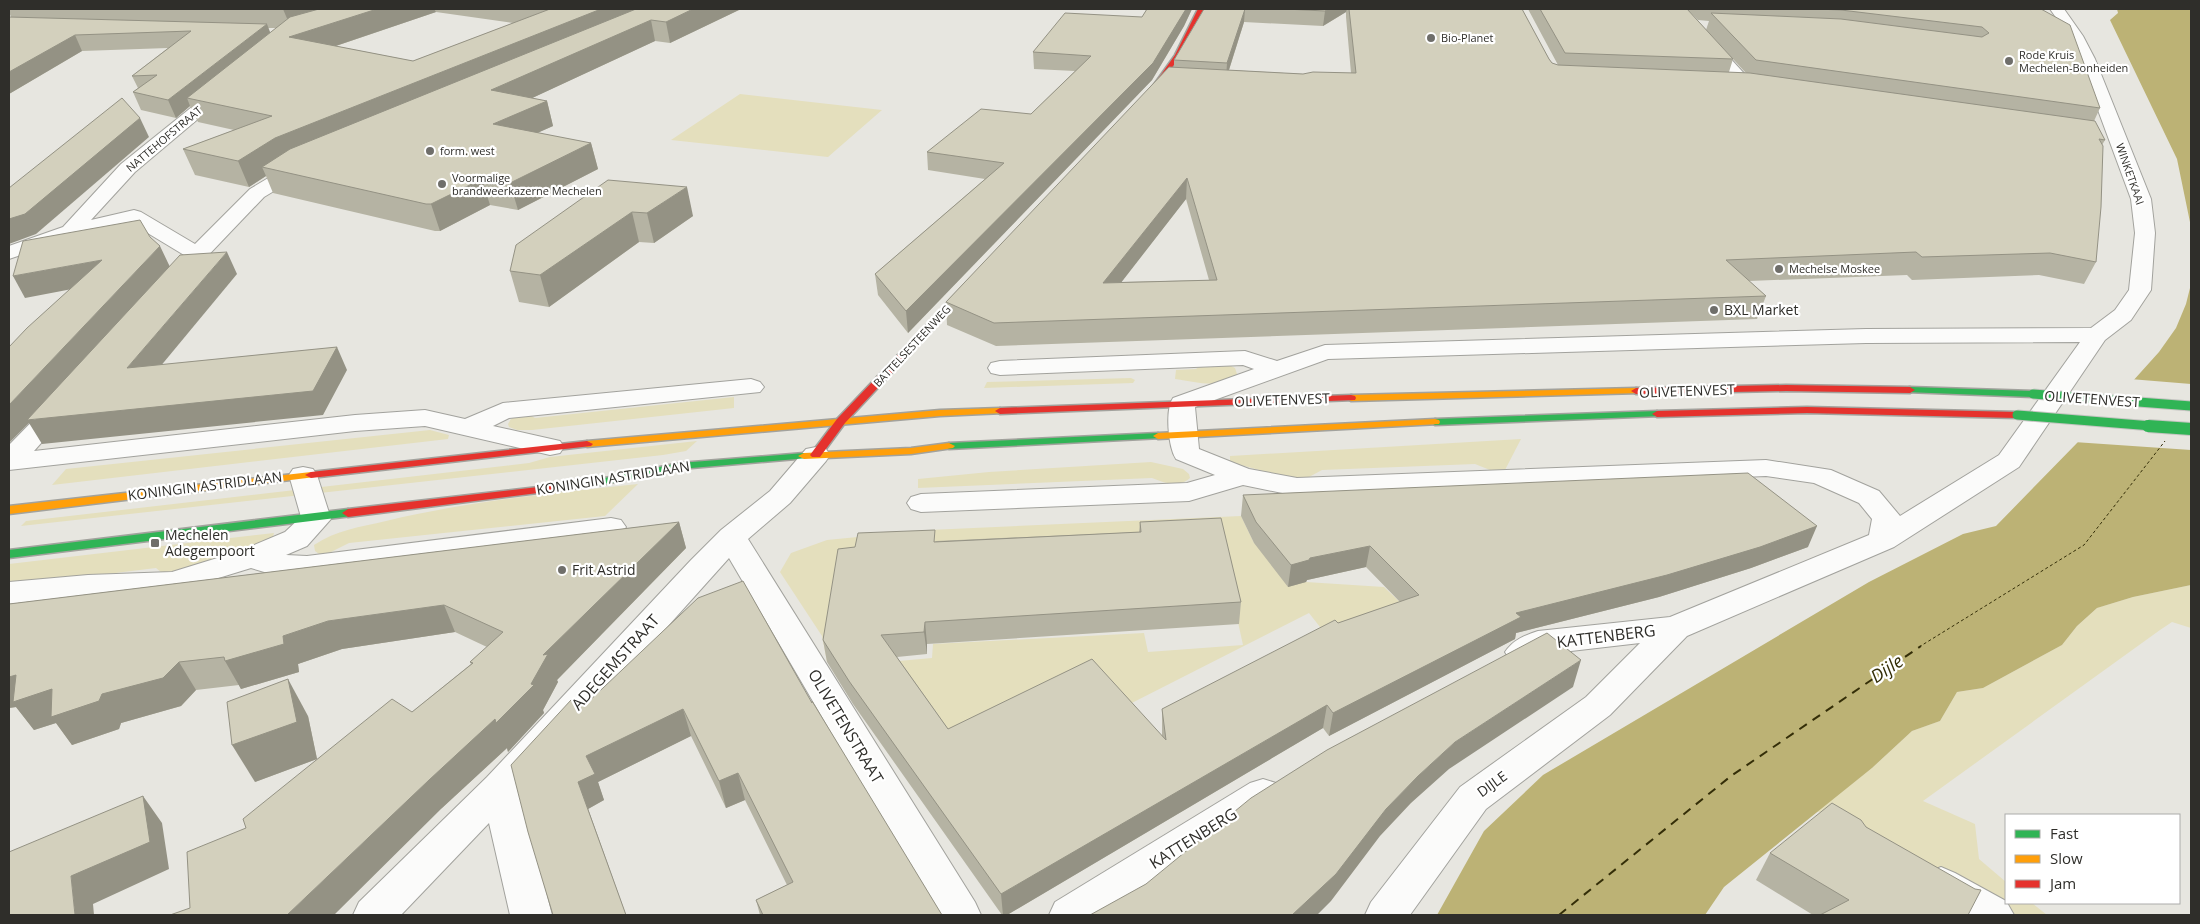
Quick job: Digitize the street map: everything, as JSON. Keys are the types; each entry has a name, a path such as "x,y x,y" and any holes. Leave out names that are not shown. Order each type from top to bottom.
{"main road":[{"path":"1141,104 1160,83 1193,27 1201,9"},
{"name":"BATTELSESTEENWEG","path":"816,455 841,421 981,272"},
{"name":"OLIVETENVEST","path":"940,413 1330,398 1786,388 1949,390 2033,394 2191,406"},
{"name":"OLIVETENVEST","path":"911,451 949,446 1543,416 1807,410 2017,415 2191,429"},
{"name":"KONINGIN ASTRIDLAAN","path":"9,510 550,448 940,413"},
{"name":"KONINGIN ASTRIDLAAN","path":"9,554 316,519 590,484 680,466 816,455 911,451"}],"street":[{"path":"1678,9 1745,84"},
{"name":"WINKETKAAI","path":"2057,9 2076,36 2087,59 2141,199 2145,233 2140,290 2123,314 2097,334"},
{"name":"NATTEHOFSTRAAT","path":"70,231 128,168 238,78"},
{"path":"1726,83 1764,86"},
{"path":"2098,135 2117,138"},
{"path":"152,301 257,192 293,169 319,158"},
{"path":"9,253 70,231 134,216 197,254"},
{"name":"OLIVETENVEST","path":"1182,403 1325,352 1866,336 2097,334"},
{"name":"DIJLE","path":"1386,915 1473,798 1598,706 1675,628 1883,540 2010,461 2097,334"},
{"path":"1000,368 1245,358 1278,369"},
{"path":"468,428 503,411 751,387"},
{"path":"9,461 36,434 74,390"},
{"path":"1182,403 1186,453 1242,476 1297,487 1766,468 1821,476 1869,497 1887,518 1883,540"},
{"name":"KONINGIN ASTRIDLAAN","path":"9,461 355,423 426,418 550,448"},
{"name":"ADEGEMSTRAAT","path":"374,915 500,788 702,567 732,537 780,497 816,455"},
{"path":"9,592 88,584 173,582 251,558 296,539 316,519 303,475"},
{"path":"920,503 1189,492 1242,476"},
{"path":"251,558 271,564 307,566 611,527"},
{"name":"OLIVETENSTRAAT","path":"732,537 960,915"},
{"name":"KATTENBERG","path":"1494,667 1538,644 1675,628"},
{"name":"KATTENBERG","path":"1070,915 1293,775"},
{"path":"500,788 531,915"},
{"path":"1907,866 1993,915"}],"shaded area":[{"path":"740,94 882,110 828,157 671,140"},
{"path":"1204,363 1225,363 1235,368 1237,374 1232,379 1217,384 1175,379 1176,370 1196,369"},
{"path":"1131,378 1135,380 1133,383 984,388 987,382"},
{"path":"734,397 734,408 532,430 517,430 509,427 508,424 511,419 524,412 535,418"},
{"path":"430,430 449,435 448,439 52,485 66,469"},
{"path":"1521,439 1505,470 1490,470 1475,464 1322,470 1309,477 1285,477 1230,462 1230,456"},
{"path":"697,441 686,451 663,455 21,526 26,521 529,463 550,457"},
{"path":"1151,462 1183,469 1189,474 1190,478 1176,484 1152,478 918,488 918,479 989,472"},
{"path":"638,484 605,516 349,543 327,554 319,554 315,551 314,545 340,532 417,514 511,498"},
{"path":"1241,516 1254,543 1306,582 1384,587 1405,607 1331,641 1309,613 1118,710 949,750 843,666 932,658 933,644 1144,633 1148,652 1243,645 1220,540 827,662 822,636 780,572 791,553 827,540 929,530"},
{"path":"274,533 272,540 209,565 162,573 156,568 9,586 9,564"},
{"path":"2191,585 2191,628 2172,622 1923,801 1975,824 1979,859 2005,881 2005,904 2033,904 2047,915 2005,915 1817,811 1872,768 1912,731 1940,721 1957,692 1983,688 2062,645 2077,626 2097,608 2133,597"}],"water":[{"path":"2117,9 2191,9 2191,227 2177,159 2110,20 2118,13"},
{"name":"Dijle","path":"2191,284 2191,585 2133,597 2097,608 2077,626 2062,645 1983,688 1957,692 1940,721 1912,731 1872,768 1724,887 1705,915 1437,915 1484,831 1543,775 1869,582 1963,534 1996,526 2077,443 2159,352 2176,328 2186,304"}],"pier":[{"path":"2130,379 2191,384 2191,450 2074,442"}],"building":[{"path":"319,9 377,9 289,37 413,61 550,9 601,9 275,138 238,161 183,149 272,116 187,98 290,17"},
{"path":"636,9 693,9 666,22 651,20 491,90 547,101 493,124 591,143 510,183 482,179 431,204 426,204 262,167 290,149"},
{"path":"1147,9 1186,9 1153,63 906,311 875,274 1004,163 927,152 981,109 1031,114 1091,56 1033,52 1065,13 1142,17"},
{"path":"1204,9 1245,9 1227,63 1174,60"},
{"path":"1285,9 1328,9 1325,11"},
{"path":"1349,9 1522,9 1549,59 1552,63 1558,65 1750,73 2095,121 2105,140 2099,139 2103,146 2101,207 2096,262 2050,253 1922,257 1916,252 1726,260 1766,296 994,323 946,302 1169,67 1303,74 1313,72 1356,73","holes":["1187,178 1217,280 1103,283"]},
{"path":"1540,9 1687,9 1733,59 1565,53"},
{"path":"1816,9 2041,9 2070,25 2100,108 1756,60 1711,13 1841,19 1982,37 1989,33 1982,27 1841,10"},
{"path":"9,17 267,24 168,100 133,92 157,75 132,76 191,31 75,35 9,72"},
{"path":"122,98 140,118 25,214 9,219 9,188"},
{"path":"608,180 687,187 647,213 632,212 540,275 510,271 516,245"},
{"path":"140,220 150,237 160,246 9,405 9,347 27,328 102,260 13,276 23,241"},
{"path":"227,252 127,368 337,347 313,391 27,420 180,255"},
{"path":"1748,473 1817,526 1760,547 1667,575 1516,613 1521,617 1333,713 1327,705 1001,894 849,681 823,640 838,549 855,547 858,533 935,530 934,542 1141,532 1140,522 1221,518 1241,602 925,622 924,632 881,635 948,729 1092,659 1166,740 1162,709 1335,620 1338,623 1419,595 1370,546 1310,558 1309,560 1291,565 1256,522 1243,495"},
{"path":"679,522 543,655 548,654 531,684 534,685 496,723 495,719 429,780 287,915 170,915 190,908 187,852 246,828 243,819 392,699 412,712 473,663 470,662 503,632 444,605 328,621 283,636 284,644 225,661 224,657 179,662 163,678 102,694 99,701 51,717 52,689 13,702 16,675 9,677 9,604"},
{"path":"743,581 812,703 812,701 942,915 763,915 756,900 793,882 738,773 719,781 683,709 586,756 595,774 578,782 626,915 553,915 528,832 511,765 571,700 585,705 698,598"},
{"path":"1547,633 1581,660 1455,742 1386,809 1336,874 1292,915 1090,915 1146,884 1251,798 1327,750"},
{"path":"288,679 297,722 232,745 227,702"},
{"path":"143,796 150,842 71,876 75,915 9,915 9,852"},
{"path":"1832,803 1861,820 1866,827 1975,889 1981,890 1968,915 1820,915 1849,900 1770,853"}],"ferry route":[{"path":"1919,647 2084,545 2165,441"},
{"path":"1559,915 1731,776 1921,646"}],"traffic: fast":[{"path":"1910,390 2033,394"},
{"path":"2033,394 2191,406"},
{"path":"1435,422 1657,414"},
{"path":"2017,415 2191,429"},
{"path":"949,446 1158,436"},
{"path":"590,484 680,466 804,456"},
{"path":"9,554 348,513"}],"traffic: slow":[{"path":"1351,398 1636,391"},
{"path":"587,444 940,413 1000,411"},
{"path":"1158,436 1435,422"},
{"path":"911,451 949,446"},
{"path":"804,456 911,451"},
{"path":"9,510 311,475"}],"traffic: jam":[{"path":"1148,97 1178,55 1201,9"},
{"path":"816,455 841,421 972,282"},
{"path":"1636,391 1786,388 1910,390"},
{"path":"1000,411 1351,398"},
{"path":"1657,414 1807,410 2017,415"},
{"path":"311,475 587,444"},
{"path":"348,513 590,484"}],"place":[{"name":"Bio-Planet","path":"1431,38"},
{"name":"Rode Kruis Mechelen-Bonheiden","path":"2009,61"},
{"name":"form. west","path":"430,151"},
{"name":"Voormalige brandweerkazerne Mechelen","path":"442,184"},
{"name":"Mechelse Moskee","path":"1779,269"},
{"name":"BXL Market","path":"1714,310"},
{"name":"Mechelen Adegempoort","path":"155,543"},
{"name":"Frit Astrid","path":"562,570"}]}
